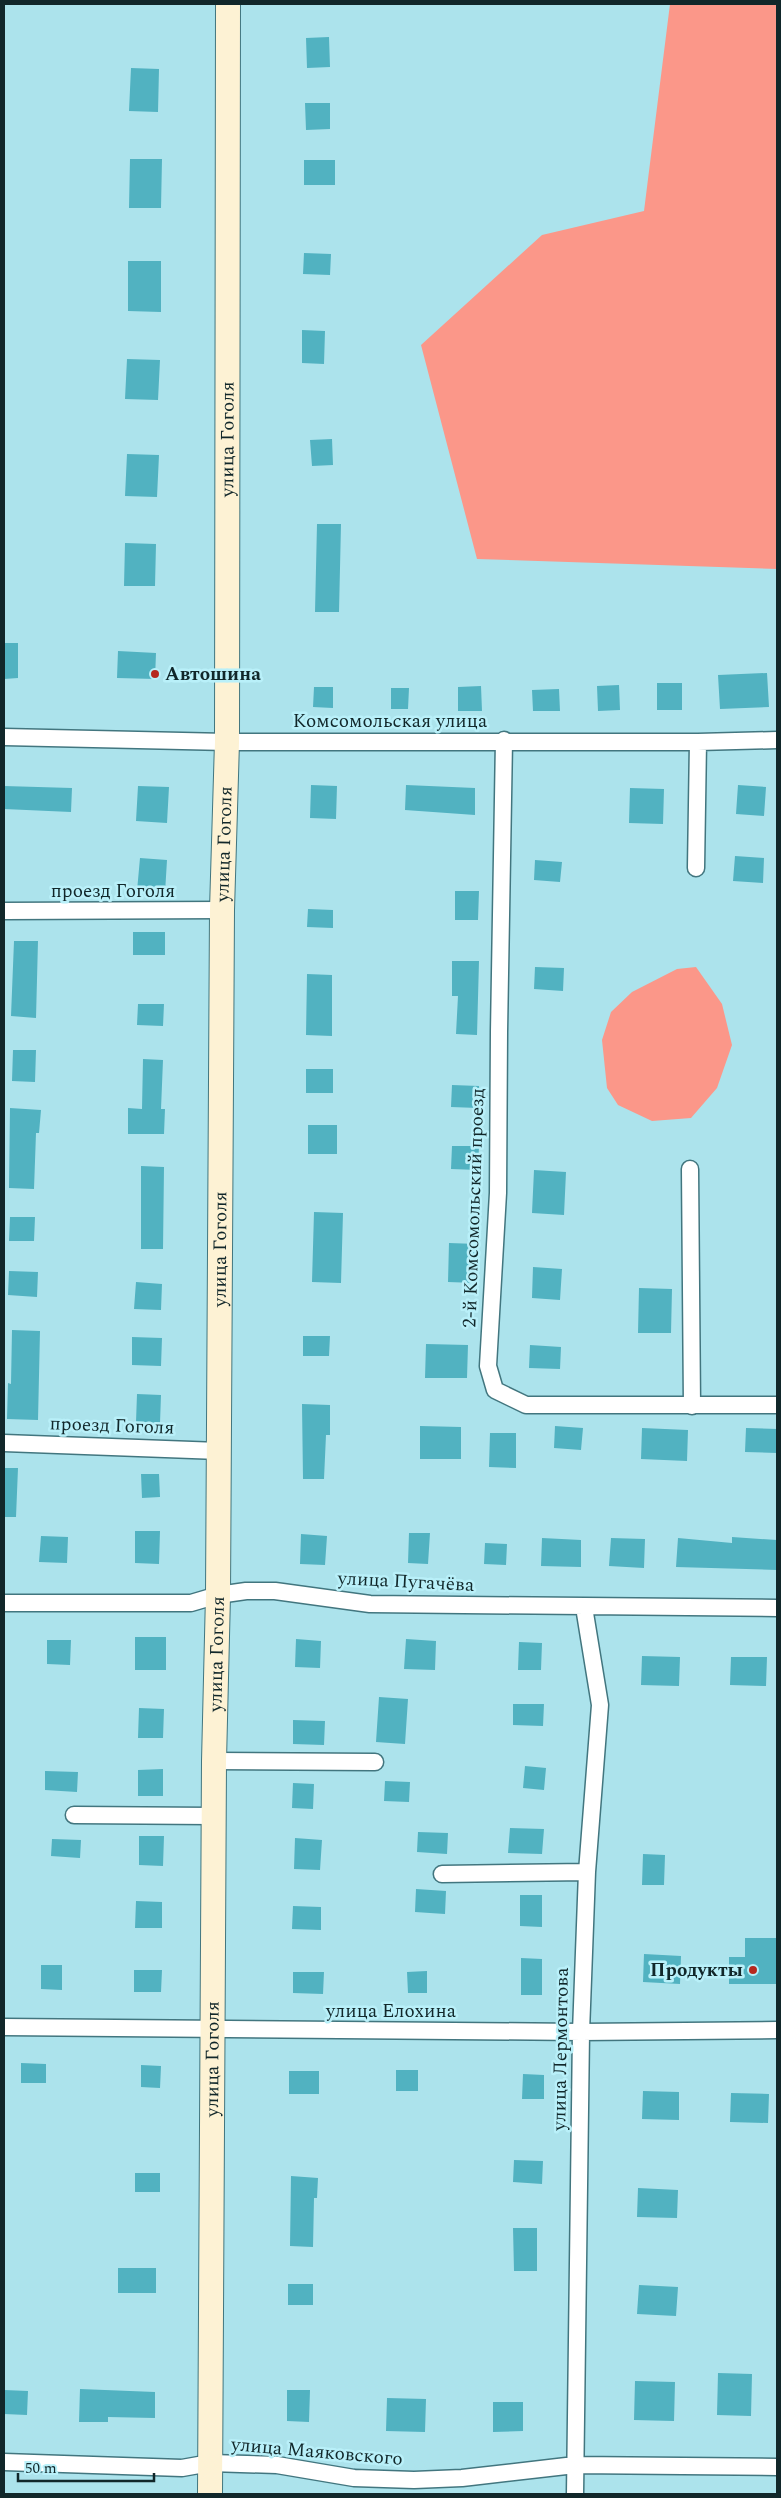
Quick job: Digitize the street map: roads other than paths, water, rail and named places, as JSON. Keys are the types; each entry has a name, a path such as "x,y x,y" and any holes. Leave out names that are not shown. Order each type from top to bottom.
{"street":[{"name":"улица Гоголя","path":"210,2494 213,1816 218,1595 222,910 227,742 228,4"},
{"name":"Комсомольская улица","path":"4,737 227,742 504,740 698,742 777,740"},
{"name":"2-й Комсомольский проезд","path":"504,740 498,1193 488,1366 495,1390 526,1404 777,1405"},
{"path":"696,868 698,742"},
{"name":"проезд Гоголя","path":"4,911 222,910"},
{"path":"690,1169 692,1406"},
{"name":"проезд Гоголя","path":"4,1443 219,1451"},
{"name":"улица Пугачёва","path":"4,1603 191,1603 218,1595 246,1591 275,1592 370,1604 777,1608"},
{"name":"улица Лермонтова","path":"574,2494 581,2032 587,1872 600,1705 584,1607"},
{"path":"214,1760 375,1762"},
{"path":"74,1815 213,1816"},
{"path":"442,1874 587,1872"},
{"name":"улица Елохина","path":"4,2027 581,2032 777,2030"},
{"name":"улица Маяковского","path":"4,2462 182,2468 210,2463 277,2464 354,2478 414,2480 462,2478 575,2465 777,2467"}],"place":[{"name":"Автошина","path":"155,674"},
{"name":"Продукты","path":"753,1970"}]}
